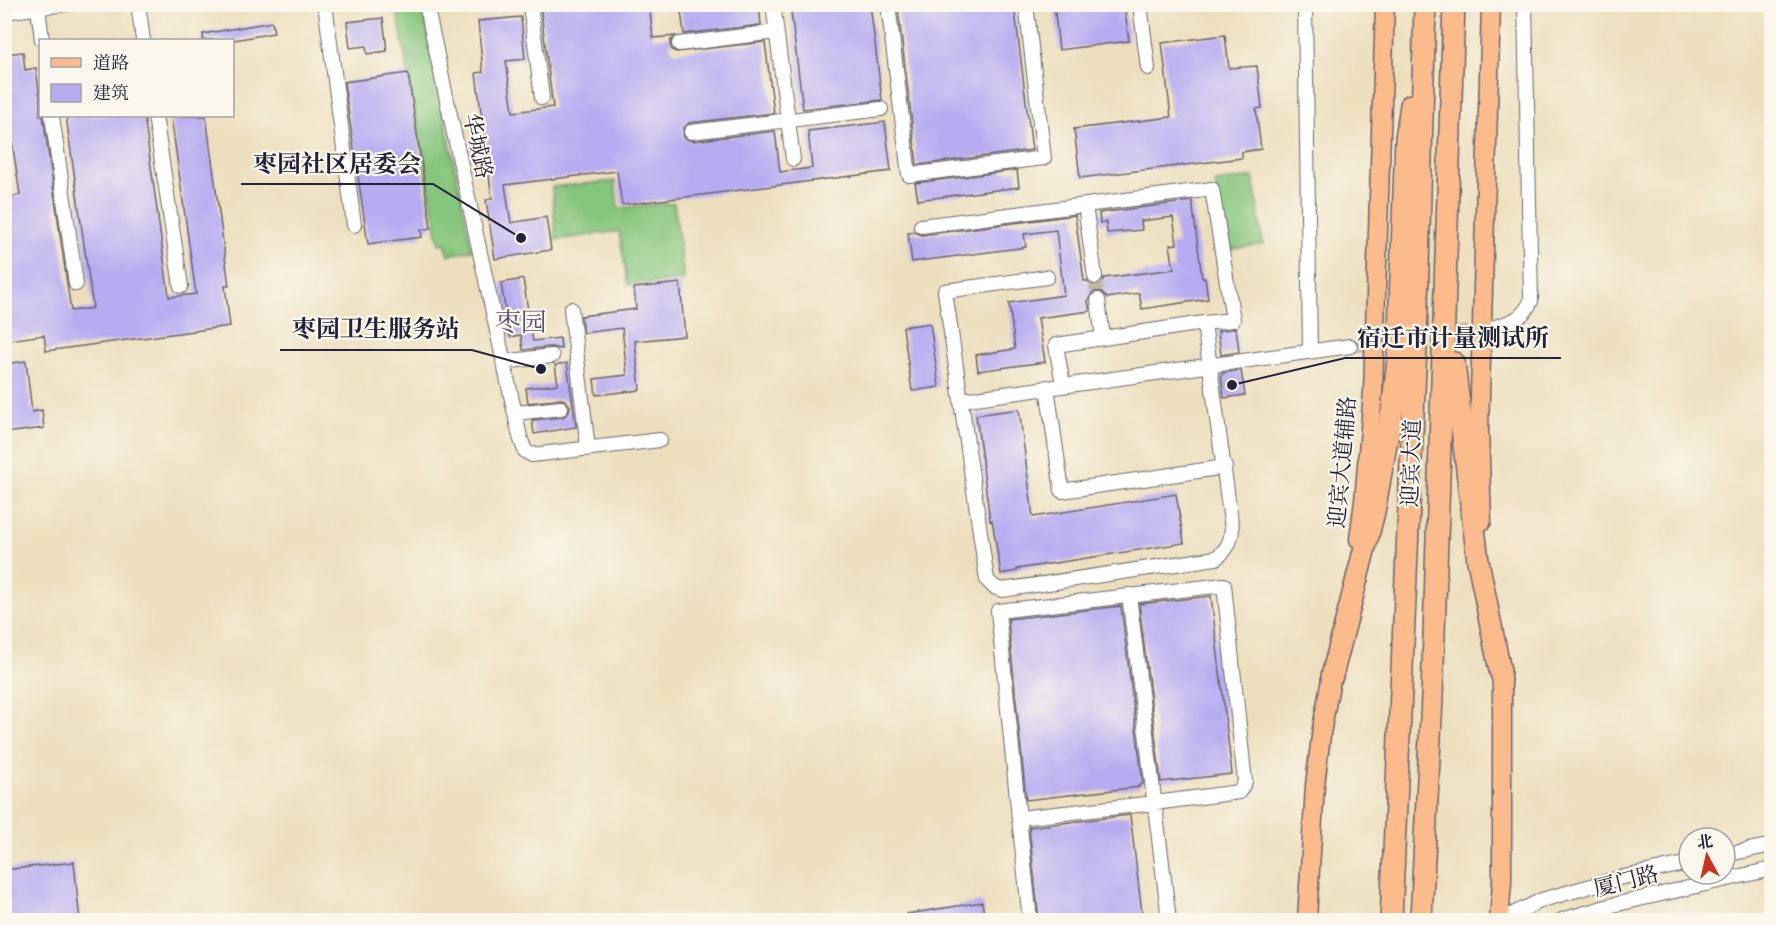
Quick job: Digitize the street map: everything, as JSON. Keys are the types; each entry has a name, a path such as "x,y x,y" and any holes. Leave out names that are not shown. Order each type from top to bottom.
{"highway":[{"name":"迎宾大道","path":"1391,921 1416,346 1425,4"},
{"name":"迎宾大道","path":"1421,921 1432,698 1454,4"},
{"path":"1332,676 1374,512 1392,411 1398,360 1406,138 1424,31"},
{"path":"1446,273 1470,505 1478,561 1500,671"}],"main road":[{"name":"迎宾大道辅路","path":"1307,921 1315,785 1332,676 1358,549 1365,490 1373,392 1385,4"},
{"path":"1491,4 1479,430 1482,546 1502,684 1500,921"}],"street":[{"path":"4,12 65,4"},
{"path":"138,4 143,39"},
{"path":"325,4 354,225"},
{"name":"华城路","path":"426,4 514,413 525,451 532,455 588,448"},
{"path":"530,4 542,98"},
{"path":"772,4 793,159"},
{"path":"888,4 909,175 1044,158 1026,4"},
{"path":"1140,4 1148,68"},
{"path":"1305,4 1310,351"},
{"path":"1485,330 1516,320 1526,313 1531,301 1525,4"},
{"path":"32,7 42,39"},
{"path":"679,44 776,32"},
{"path":"692,132 881,109"},
{"path":"52,117 76,284"},
{"path":"155,117 181,286"},
{"path":"921,226 1212,189 1233,320 1056,345 1063,385"},
{"path":"1085,205 1095,278"},
{"path":"1047,277 945,291 987,580 994,587 1002,590 1216,558 1226,551 1232,529 1204,323"},
{"path":"1098,300 1103,338"},
{"path":"571,309 588,448 660,440"},
{"path":"961,400 1350,346"},
{"path":"504,362 552,356"},
{"path":"1047,387 1062,491 1225,466"},
{"path":"514,413 561,408"},
{"path":"1019,818 1239,792 1245,782 1224,585 998,611 1019,818 1030,921"},
{"path":"1129,595 1169,921"},
{"path":"1737,852 1772,844"},
{"name":"厦门路","path":"1500,921 1542,900 1618,878 1677,866"},
{"name":"厦门路","path":"1562,921 1613,905 1772,869"}],"green space":[{"path":"396,5 422,5 472,250 449,255 445,243 439,244"},
{"path":"1253,177 1263,244 1226,250 1215,182"},
{"path":"615,181 618,208 674,203 684,280 628,285 619,231 556,240 552,187"}],"building":[{"path":"540,4 649,4 653,38 677,36 671,40 670,45 676,52 765,42 774,113 689,123 683,129 684,138 692,141 775,131 780,172 812,168 808,131 885,122 891,171 622,205 617,171 505,185 511,223 546,217 551,250 495,259 486,200 492,199 476,73 483,72 478,21 521,17 525,59 506,61 513,112 553,107"},
{"path":"680,4 759,4 761,25 684,34"},
{"path":"790,4 870,4 882,100 803,109"},
{"path":"936,4 1014,4 1032,150 917,165 898,9"},
{"path":"1054,4 1124,4 1129,41 1059,50"},
{"path":"383,18 387,51 367,54 366,46 350,48 347,22"},
{"path":"272,22 274,33 234,40 203,39 203,34"},
{"path":"1225,35 1229,68 1257,66 1262,108 1256,109 1261,149 1242,152 1242,158 1080,178 1074,129 1171,117 1162,43"},
{"path":"23,52 25,70 36,68 39,117 43,117 71,311 93,308 66,117 144,117 169,297 196,294 171,117 206,117 229,286 225,286 230,326 46,351 44,335 9,340 4,307 4,198 20,195 4,87 4,54"},
{"path":"408,73 431,228 421,230 422,237 368,244 344,82"},
{"path":"1017,170 1019,187 918,200 915,183"},
{"path":"1192,201 1202,278 1205,278 1208,299 1142,309 1139,293 1107,298 1102,292 1096,291 1092,293 1088,301 1090,311 1038,318 1045,362 978,371 976,355 1015,349 1009,303 1064,295 1056,230 1024,234 1026,247 912,262 908,233 915,232 922,235 1075,215 1084,281 1097,286 1104,278 1174,269 1170,245 1177,244 1173,217 1141,221 1142,230 1107,233 1106,222 1100,223 1099,213"},
{"path":"523,279 533,341 560,338 561,349 551,347 523,350 521,335 510,337 501,283"},
{"path":"680,283 685,336 635,341 640,390 596,395 594,379 627,375 622,328 583,333 581,316 636,309 634,288"},
{"path":"930,323 939,387 912,391 903,327"},
{"path":"1236,328 1239,352 1221,355 1218,331"},
{"path":"26,361 32,412 42,410 44,428 6,433 4,364"},
{"path":"567,363 576,427 534,434 532,420 563,417 569,412 570,406 561,399 528,403 526,388 558,384 555,365"},
{"path":"1241,370 1245,395 1224,398 1221,375"},
{"path":"1019,409 1033,517 1176,494 1184,543 1017,569 1017,571 1001,574 992,520 990,521 976,415"},
{"path":"1211,596 1232,774 1161,782 1139,604"},
{"path":"1121,606 1143,784 1139,787 1026,800 1008,619"},
{"path":"1130,815 1143,921 1039,921 1029,827"},
{"path":"74,862 80,921 4,921 4,870"},
{"path":"982,902 985,921 907,921 907,914"}],"tunnel":[{"path":"1095,277 1098,300"},
{"path":"1350,346 1485,330"}],"place":[{"name":"枣园社区居委会","path":"521,238"},
{"name":"枣园卫生服务站","path":"541,369"},
{"name":"宿迁市计量测试所","path":"1232,385"}],"district":[{"name":"枣园","path":"521,322"}]}
